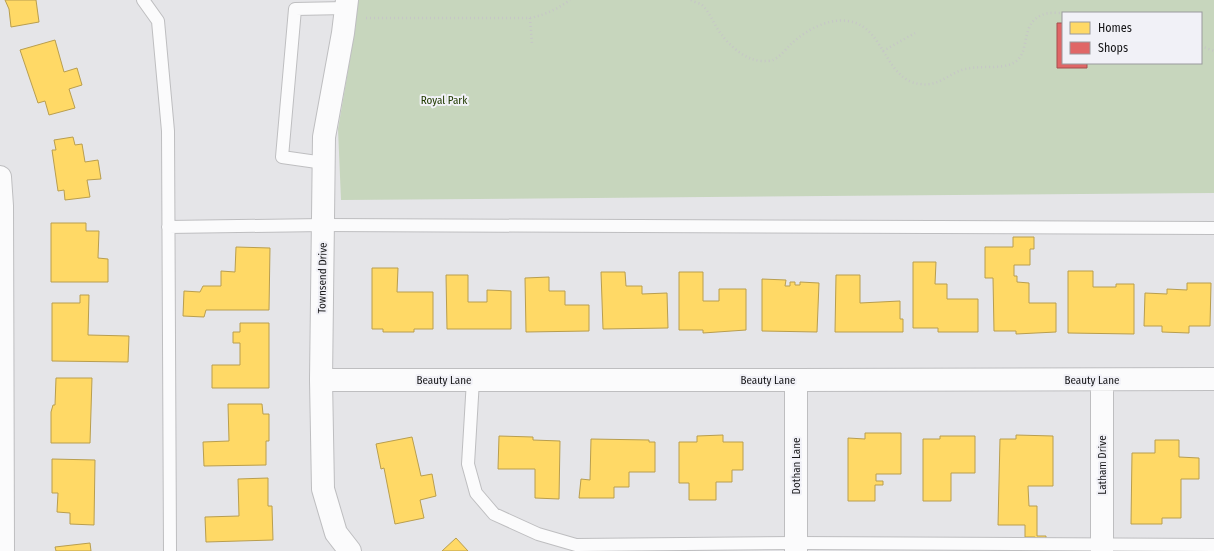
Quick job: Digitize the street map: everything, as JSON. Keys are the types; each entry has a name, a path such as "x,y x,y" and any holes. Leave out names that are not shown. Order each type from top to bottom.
{"street":[{"name":"Townsend Drive","path":"350,551 336,532 323,489 321,380 324,137 343,33 353,7"},
{"path":"0,177 2,206 4,551"},
{"name":"Beauty Lane","path":"321,380 1214,379"},
{"name":"Dothan Lane","path":"796,380 796,547"},
{"name":"Latham Drive","path":"1102,380 1102,548"}],"lane":[{"path":"143,0 158,21 168,131 170,551"},
{"path":"324,163 282,157 295,9 353,7"},
{"path":"168,227 323,225 1214,228"},
{"path":"473,380 468,464 476,493 494,514 538,534 576,545 646,548 1102,548 1214,545"}],"path":[{"path":"353,7 365,18 530,18 542,16 570,0"},
{"path":"691,0 701,5 709,13 722,36 736,50 751,59 765,61 774,60 799,37 814,27 832,22 848,21 864,26 875,37 896,71 909,81 920,84 931,84 963,70 976,67 1006,66 1016,62 1024,52 1028,30 1034,19 1043,14 1062,13"},
{"path":"530,18 532,44"},
{"path":"883,51 915,33"},
{"path":"1202,46 1214,51"}],"green space":[{"name":"Royal Park","path":"356,0 1214,0 1214,193 341,200 338,129 356,24"}],"building: Homes":[{"path":"5,0 36,0 39,22 11,27 9,9"},
{"path":"55,40 64,72 77,68 82,85 69,89 75,108 49,115 45,101 38,103 20,50"},
{"path":"73,137 75,145 82,144 85,162 98,160 101,179 87,180 90,197 65,200 64,190 58,191 52,150 56,150 54,140"},
{"path":"51,223 86,223 86,231 99,231 98,258 108,259 108,282 51,282"},
{"path":"1013,237 1034,237 1034,249 1030,249 1030,265 1014,265 1014,276 1017,276 1017,282 1029,283 1029,303 1056,303 1056,332 1016,334 1016,331 994,331 993,278 985,278 985,247 1013,247"},
{"path":"236,247 270,248 269,310 206,310 204,317 183,316 184,291 200,292 203,286 221,286 221,271 235,272"},
{"path":"913,262 936,262 935,284 947,284 947,299 978,299 978,332 938,332 938,328 913,328"},
{"path":"372,268 398,268 397,292 433,292 433,329 414,329 414,332 383,332 383,329 372,329"},
{"path":"1068,271 1093,271 1093,287 1116,287 1116,284 1134,284 1134,334 1068,333"},
{"path":"601,272 625,272 626,286 642,286 642,294 667,293 668,328 603,329"},
{"path":"679,272 703,272 703,301 719,301 719,289 746,289 746,330 703,333 703,330 679,330"},
{"path":"446,275 468,275 468,302 487,302 487,290 511,291 511,329 447,329"},
{"path":"836,275 860,275 860,303 900,301 900,319 903,319 903,332 835,332"},
{"path":"549,277 549,291 565,291 565,305 589,305 589,331 526,332 525,278"},
{"path":"762,279 786,280 785,286 790,286 790,282 795,282 795,285 800,285 800,282 819,283 817,332 762,331"},
{"path":"1187,283 1211,283 1210,326 1189,326 1189,333 1162,332 1162,326 1144,326 1145,293 1167,294 1167,289 1187,290"},
{"path":"80,295 89,295 88,335 129,336 128,362 52,361 52,303 80,303"},
{"path":"240,323 269,323 269,388 212,388 212,365 240,365 240,343 233,343 233,332 240,332"},
{"path":"56,378 92,378 90,443 51,443 51,412 53,405 55,405"},
{"path":"228,404 262,404 263,414 269,414 269,441 266,441 266,465 204,466 203,442 229,441"},
{"path":"865,433 901,433 901,474 876,474 876,481 883,481 883,485 875,485 875,501 848,501 848,438 865,439"},
{"path":"723,435 723,442 743,442 743,470 732,470 732,482 716,482 716,500 689,500 689,483 679,483 679,442 697,442 697,436"},
{"path":"1016,435 1053,436 1053,486 1028,486 1029,506 1037,506 1037,536 1046,536 1046,541 1035,541 1035,537 1025,537 1025,525 998,525 1000,439 1016,439"},
{"path":"499,436 533,437 533,440 560,441 559,499 535,498 535,469 498,469"},
{"path":"940,436 975,436 975,473 951,473 951,501 923,501 923,439 940,439"},
{"path":"412,437 421,476 432,474 436,496 420,500 424,518 395,524 384,468 381,469 376,444"},
{"path":"591,439 649,440 649,442 655,442 655,472 629,472 629,487 614,487 614,498 579,498 581,479 590,480"},
{"path":"1155,440 1179,440 1179,457 1199,458 1199,479 1181,479 1181,518 1162,518 1162,524 1131,524 1132,453 1155,453"},
{"path":"52,459 95,460 94,525 70,524 70,513 57,512 58,493 52,493"},
{"path":"268,478 268,506 272,506 273,540 206,542 205,517 239,516 238,479"},
{"path":"456,538 468,551 442,551"},
{"path":"90,543 91,551 56,551 55,547"}],"building: Shops":[{"path":"1057,23 1062,23 1062,64 1087,64 1087,68 1057,68"}]}
